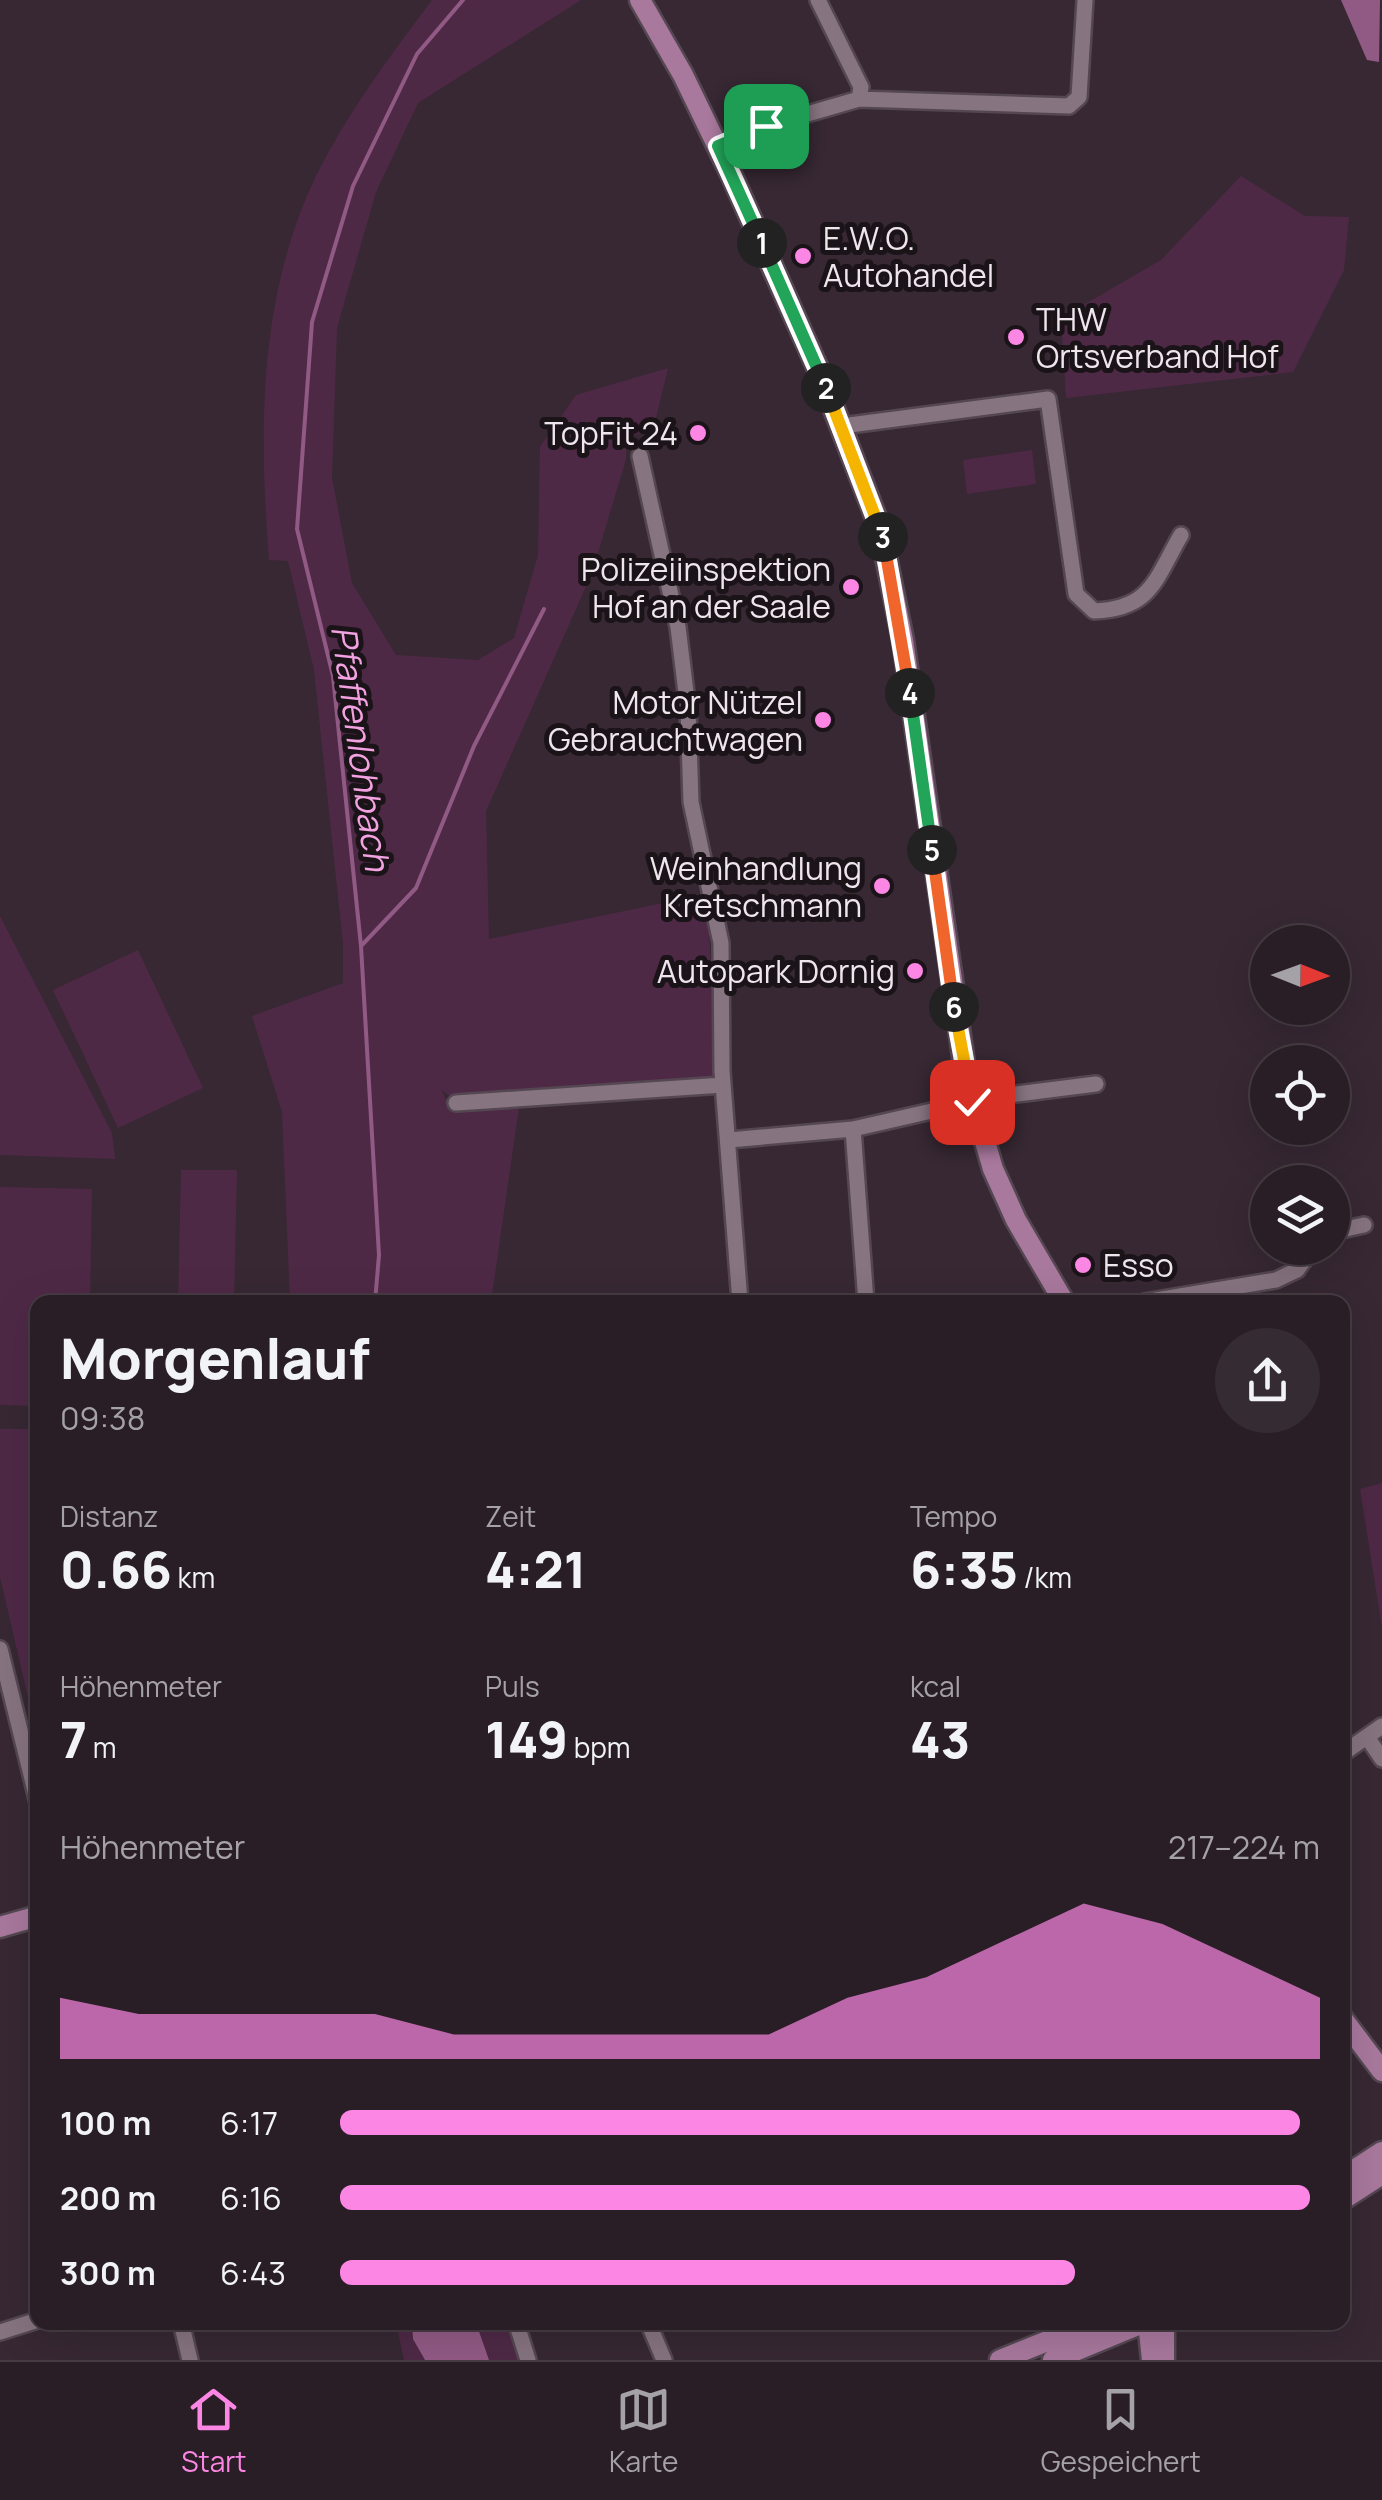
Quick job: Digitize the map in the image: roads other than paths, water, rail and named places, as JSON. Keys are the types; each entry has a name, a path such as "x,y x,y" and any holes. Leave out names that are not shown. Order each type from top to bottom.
{"main road":[{"path":"640,0 718,146 842,426 880,528 896,590 955,1018 972,1102 993,1169 1016,1220 1060,1295"},
{"path":"0,1927 30,1918"},
{"path":"1350,2029 1382,2070"},
{"path":"1350,2030 1382,2082"},
{"path":"1350,2173 1382,2152"},
{"path":"1350,2195 1382,2174"},
{"path":"1000,2360 1075,2330"},
{"path":"1054,2360 1127,2330"},
{"path":"1147,2330 1152,2360"},
{"path":"1164,2330 1164,2360"}],"street":[{"path":"818,0 862,86 859,98"},
{"path":"718,146 766,126 859,98 1069,106 1079,97 1085,0"},
{"path":"842,426 1048,400 1076,594 1094,611 1130,608 1142,598 1181,536"},
{"path":"640,456 678,627 688,709 691,802 720,944 724,1085 740,1295"},
{"path":"729,1140 853,1130 972,1102 1096,1084"},
{"path":"456,1103 724,1085"},
{"path":"853,1130 865,1295"},
{"path":"1350,1228 1364,1224"},
{"path":"1186,1295 1276,1280 1301,1265"},
{"path":"0,1650 30,1775"},
{"path":"1350,1749 1382,1726"},
{"path":"0,1738 18,1732"},
{"path":"1367,1737 1382,1759"},
{"path":"0,2332 30,2323"},
{"path":"183,2330 190,2360"},
{"path":"519,2330 528,2360"},
{"path":"651,2330 664,2360"}],"waterway":[{"name":"Pfaffenlohbach","path":"376,1295 379,1255 361,946 333,676 297,529 312,322 353,186 417,54 463,0"},
{"path":"362,945 416,888 474,746 544,609"}],"place":[{"name":"E.W.O. Autohandel","path":"803,256"},
{"name":"THW Ortsverband Hof","path":"1016,337"},
{"name":"TopFit 24","path":"698,433"},
{"name":"Polizeiinspektion Hof an der Saale","path":"851,587"},
{"name":"Motor Nützel Gebrauchtwagen","path":"823,720"},
{"name":"Weinhandlung Kretschmann","path":"882,886"},
{"name":"Autopark Dornig","path":"915,971"},
{"name":"Esso","path":"1083,1265"}]}
